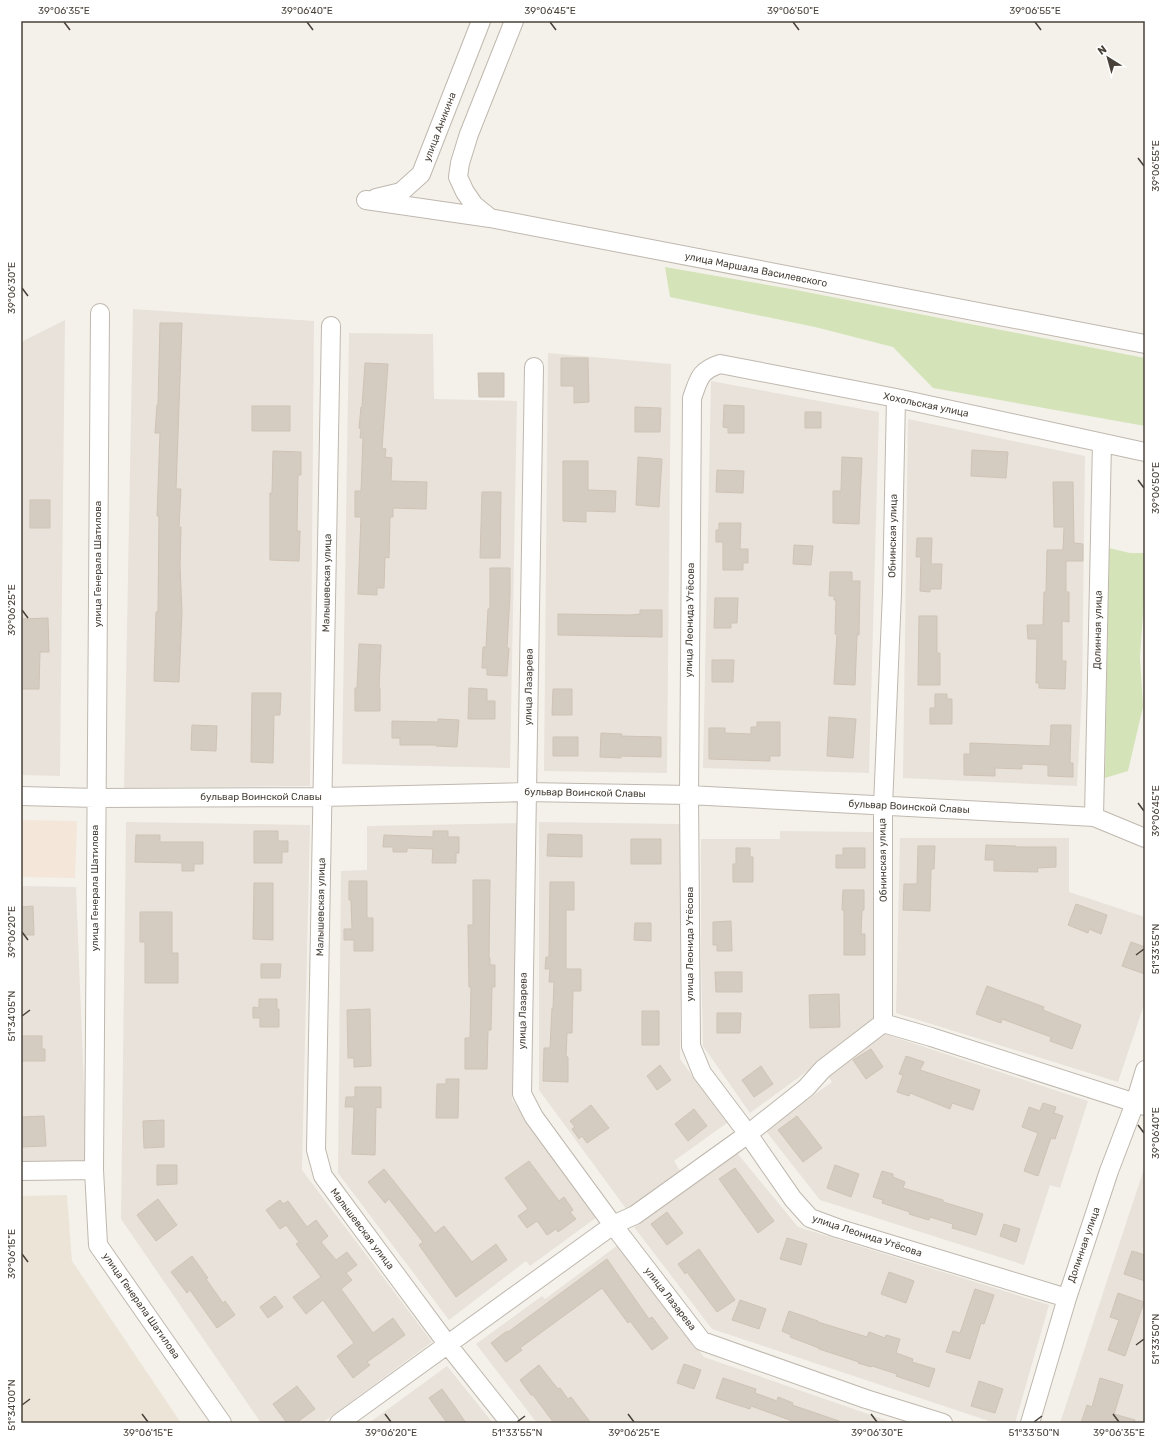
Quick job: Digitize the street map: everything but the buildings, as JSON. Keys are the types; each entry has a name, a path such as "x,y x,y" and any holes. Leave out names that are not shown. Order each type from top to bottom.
{"street":[{"name":"улица Аникина","path":"366,200 401,192 422,174 481,21"},
{"path":"490,218 474,206 458,177 460,163 469,134 514,21"},
{"name":"улица Маршала Василевского","path":"366,200 490,218 1145,344"},
{"name":"улица Генерала Шатилова","path":"100,313 94,1170 98,1244 222,1423"},
{"name":"Малышевская улица","path":"331,326 316,1150 323,1176 448,1345 510,1423"},
{"name":"Хохольская улица","path":"708,368 720,364 896,398 1145,452"},
{"name":"улица Лазарева","path":"534,367 522,1094 534,1117 613,1225 702,1342 866,1399 943,1423"},
{"name":"улица Леонида Утёсова","path":"708,368 700,378 692,398 689,795 691,1046 702,1073 748,1134 793,1199 810,1218 837,1228 1067,1298"},
{"name":"Обнинская улица","path":"883,1024 883,806 892,593 896,398"},
{"name":"Долинная улица","path":"1094,817 1102,443"},
{"name":"бульвар Воинской Славы","path":"21,796 96,798 323,797 528,792 689,795 1094,817 1145,838"},
{"path":"340,1423 613,1225 635,1215 748,1134 806,1088 823,1069 883,1024 931,1037 1140,1105"},
{"name":"Долинная улица","path":"1030,1423 1067,1298 1109,1171 1140,1105 1145,1070"},
{"path":"21,1171 94,1170"}],"shaded area":[{"path":"133,309 314,321 310,786 124,788"},
{"path":"65,320 60,776 21,775 21,342"},
{"path":"349,333 433,334 434,399 517,401 510,768 342,764"},
{"path":"548,353 671,364 667,773 544,771"},
{"path":"711,381 879,412 869,773 703,768"},
{"path":"908,419 1085,456 1082,694 1077,786 903,778"},
{"path":"21,820 77,821 75,878 21,877"},
{"path":"126,822 310,825 302,1170 432,1342 322,1423 261,1423 121,1219"},
{"path":"539,822 680,824 680,1059 727,1123 674,1161 681,1172 627,1210 539,1090"},
{"path":"517,823 512,1100 597,1217 530,1266 526,1261 449,1320 338,1173 341,871 367,870 367,826"},
{"path":"780,831 873,832 873,961 877,1020 750,1113 703,1046 701,839 780,839"},
{"path":"900,838 1069,838 1069,892 1145,917 1145,1002 1118,1082 896,1013"},
{"path":"21,886 76,887 87,1161 21,1164"},
{"path":"882,1033 1088,1101 1060,1188 1050,1185 1024,1265 820,1200 765,1130 832,1082 826,1073"},
{"path":"737,1153 798,1227 1049,1305 1015,1423 995,1423 712,1329 634,1227"},
{"path":"1145,1166 1145,1423 1060,1423"},
{"path":"67,1195 72,1261 181,1423 21,1423 21,1196"},
{"path":"618,1245 704,1357 894,1423 537,1423 476,1344 542,1296 545,1299"},
{"path":"447,1366 493,1423 369,1423"}],"green space":[{"path":"665,267 791,289 1145,358 1145,426 933,388 893,347 815,327 670,297"},
{"path":"1109,548 1130,553 1145,553 1145,594 1140,657 1143,707 1128,771 1105,778"}]}
